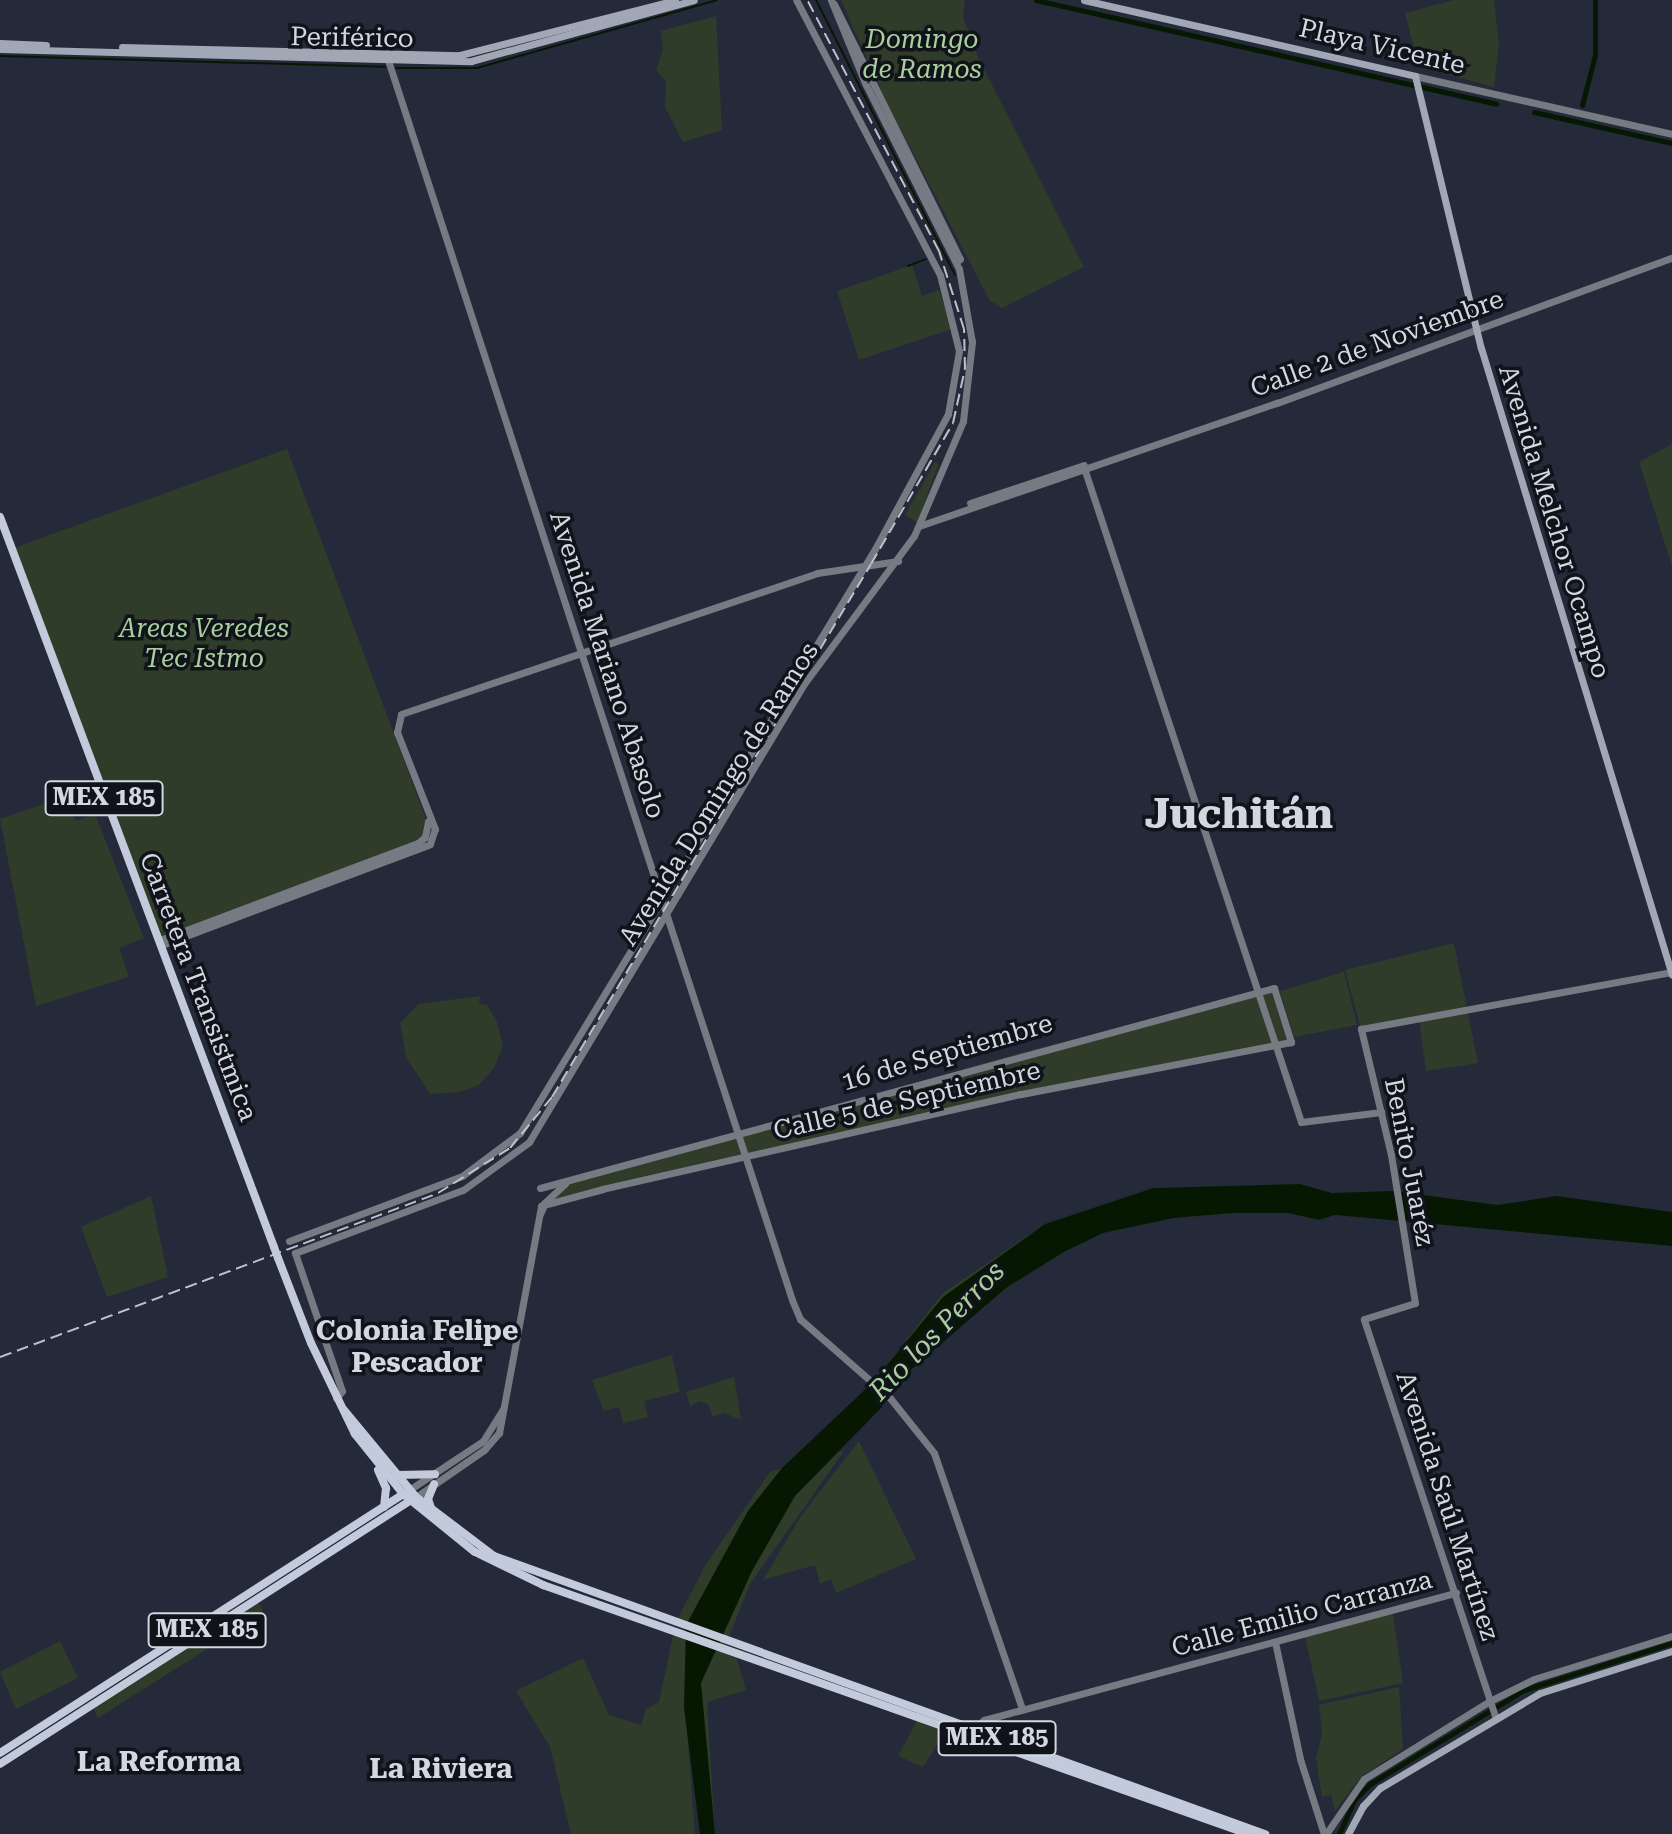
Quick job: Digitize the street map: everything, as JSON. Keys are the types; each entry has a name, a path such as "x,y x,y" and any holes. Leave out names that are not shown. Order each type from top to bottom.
{"main road":[{"name":"Periférico","path":"387,62 487,52 675,0"},
{"name":"Periférico","path":"0,46 387,62 488,58 694,0"},
{"name":"Playa Vicente","path":"1084,0 1417,83"},
{"name":"Avenida Melchor Ocampo","path":"1417,83 1477,329 1672,973"},
{"name":"Carretera Transistmica","path":"0,517 278,1258 336,1398"},
{"name":"MEX 185","path":"336,1398 375,1462 409,1496 463,1544 512,1571 1265,1834"},
{"name":"MEX 185","path":"342,1409 409,1496"},
{"path":"375,1462 386,1488 387,1510 409,1508 428,1512 434,1479 406,1478 395,1474"},
{"name":"MEX 185","path":"0,1753 409,1496"},
{"name":"MEX 185","path":"0,1764 387,1510"},
{"path":"1348,1834 1363,1806 1380,1788 1493,1710 1672,1651"},
{"name":"MEX 185","path":"968,1731 1248,1834"}],"street":[{"path":"289,1241 462,1176 497,1155 547,1094 866,563 948,414 959,351 940,275 796,0"},
{"name":"Avenida Domingo de Ramos","path":"336,1398 342,1391 295,1255 463,1190 529,1142 804,684 898,561 920,523 930,516 963,421 970,389 969,316 958,260 912,173 831,0"},
{"name":"Avenida Mariano Abasolo","path":"387,62 583,652 792,1300 800,1319 888,1396 934,1453 1022,1709"},
{"name":"Playa Vicente","path":"1417,83 1672,134"},
{"name":"Calle 2 de Noviembre","path":"920,523 930,516 1094,465 1672,258"},
{"path":"1084,468 1301,1122 1381,1112"},
{"path":"161,942 418,843 429,827 396,720 417,708 817,573 866,563 898,561"},
{"name":"Benito Juaréz","path":"1364,1319 1415,1303 1381,1112 1361,1029 1672,973"},
{"name":"16 de Septiembre","path":"540,1188 1258,991 1274,988 1291,1042"},
{"name":"Calle 5 de Septiembre","path":"540,1214 544,1205 575,1196 1020,1094 1291,1042"},
{"path":"409,1496 491,1442 505,1417 503,1407 544,1201 570,1181 575,1196"},
{"name":"Avenida Saúl Martínez","path":"1364,1319 1493,1710"},
{"name":"Calle Emilio Carranza","path":"968,1731 1022,1709 1456,1593"},
{"path":"1325,1834 1364,1779 1493,1710 1534,1679 1672,1636"},
{"path":"1275,1642 1300,1759 1325,1834"}],"green space":[{"name":"Domingo de Ramos","path":"841,0 965,0 963,17 979,59 1084,267 1002,308 990,301 886,101"},
{"path":"1454,0 1494,0 1499,44 1494,87 1419,67 1405,13"},
{"path":"716,16 722,130 683,142 665,107 666,81 656,70 663,49 661,31"},
{"path":"912,265 922,296 939,290 952,329 859,360 837,291"},
{"path":"1672,444 1672,566 1639,462"},
{"name":"Areas Veredes Tec Istmo","path":"287,449 429,827 425,837 160,940 11,549"},
{"path":"935,462 939,464 917,522 905,515"},
{"path":"64,797 76,821 95,814 144,938 119,948 129,977 36,1006 0,819"},
{"path":"1454,943 1478,1063 1426,1071 1419,1019 1361,1029 1345,970"},
{"path":"1344,972 1357,1025 1294,1037 1280,991"},
{"path":"1274,988 1291,1042 1020,1094 558,1201 548,1197 570,1181 1013,1055"},
{"path":"480,996 479,1004 487,1005 497,1022 503,1046 494,1068 479,1085 460,1092 430,1094 406,1057 400,1023 419,1004"},
{"path":"1301,1184 1332,1193 1426,1195 1498,1205 1672,1246 1335,1215 1319,1220 1288,1213 1233,1213 1174,1218 1102,1233 1064,1252 1006,1288 883,1394 882,1407 835,1453 844,1451 750,1584 723,1652 737,1659 746,1690 707,1702 715,1834 702,1834 684,1690 695,1834 571,1834 550,1747 516,1691 583,1658 609,1715 641,1725 646,1709 659,1702 673,1635 686,1639 687,1625 677,1620 706,1564 770,1472 782,1468 870,1386 943,1293 1045,1224 1153,1188"},
{"path":"151,1196 168,1277 107,1297 81,1227"},
{"path":"672,1355 680,1392 644,1401 648,1417 623,1423 619,1407 604,1411 592,1380"},
{"path":"734,1377 741,1420 724,1413 713,1417 708,1404 699,1401 690,1406 686,1392"},
{"path":"859,1441 916,1559 836,1593 831,1579 820,1584 815,1565 763,1580 801,1516"},
{"path":"257,1600 264,1613 98,1718 93,1708"},
{"path":"1393,1613 1403,1683 1319,1701 1305,1637"},
{"path":"60,1641 78,1678 16,1709 0,1672"},
{"path":"1399,1687 1403,1749 1362,1776 1335,1811 1331,1795 1322,1797 1316,1759 1322,1733 1319,1705"},
{"path":"918,1719 946,1730 923,1767 898,1756"}],"water":[{"name":"Rio los Perros","path":"1300,1184 1332,1193 1394,1191 1498,1205 1556,1196 1672,1212 1672,1246 1335,1215 1319,1220 1288,1213 1233,1213 1174,1218 1103,1233 1064,1252 1006,1288 883,1394 882,1407 795,1496 752,1571 701,1683 715,1834 700,1834 684,1708 686,1625 748,1511 782,1468 872,1383 943,1297 1045,1224 1153,1188"}],"waterway":[{"path":"395,68 477,68 717,0"},
{"path":"816,0 955,275"},
{"path":"1036,0 1496,104"},
{"path":"1582,105 1595,55 1595,0"},
{"path":"0,56 385,67"},
{"path":"1534,112 1672,143"},
{"path":"908,266 926,259"},
{"path":"1339,1834 1354,1800 1370,1784 1524,1690 1672,1643"}],"railway":[{"path":"0,1357 438,1193 510,1148 552,1097 871,564 953,423 965,369 964,329 939,251 807,0"}],"district":[{"name":"Juchitán","path":"1239,814"},
{"name":"Colonia Felipe Pescador","path":"417,1347"},
{"name":"La Reforma","path":"159,1762"},
{"name":"La Riviera","path":"441,1769"}]}
